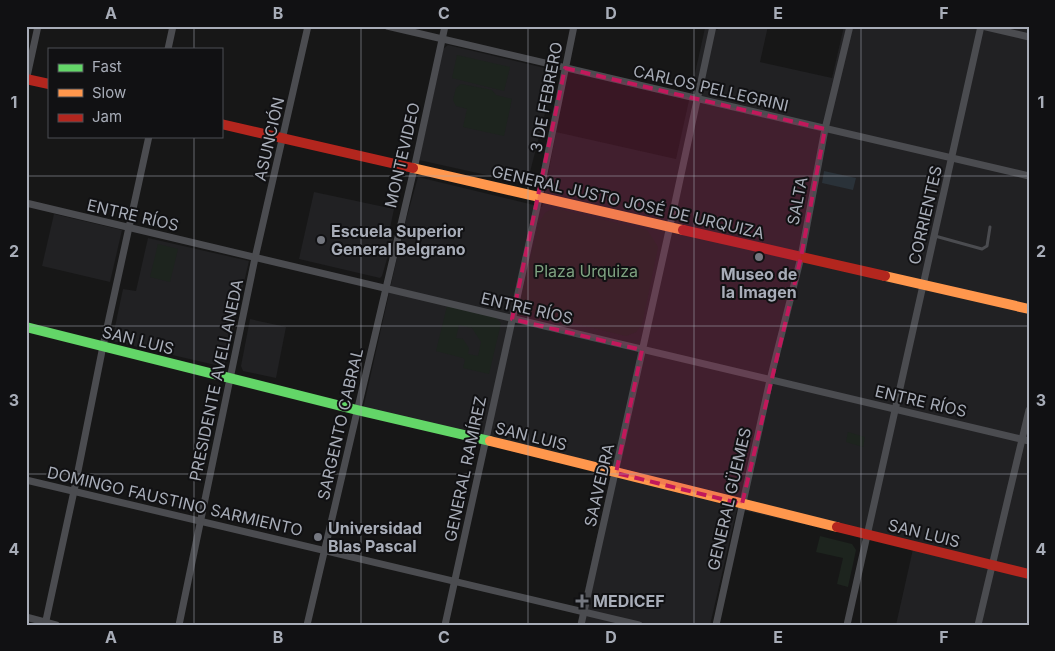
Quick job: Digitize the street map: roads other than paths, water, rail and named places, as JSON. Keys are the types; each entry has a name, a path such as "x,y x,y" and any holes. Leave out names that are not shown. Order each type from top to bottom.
{"street":[{"path":"38,26 26,80 48,84"},
{"path":"168,48 173,26"},
{"name":"ASUNCIÓN","path":"255,258 308,26"},
{"name":"CARLOS PELLEGRINI","path":"387,26 1029,176"},
{"name":"MONTEVIDEO","path":"386,289 445,26"},
{"name":"3 DE FEBRERO","path":"512,319 574,26"},
{"name":"SAAVEDRA","path":"581,625 713,26"},
{"name":"SALTA","path":"770,380 800,257 825,129 850,26"},
{"path":"982,26 1029,37"},
{"name":"CORRIENTES","path":"847,625 982,26"},
{"name":"GENERAL JUSTO JOSÉ DE URQUIZA","path":"222,124 1029,309"},
{"path":"45,624 149,138"},
{"name":"ENTRE RÍOS","path":"26,204 1025,440"},
{"name":"PRESIDENTE AVELLANEDA","path":"179,625 255,258"},
{"name":"SARGENTO CABRAL","path":"307,625 386,289"},
{"name":"GENERAL RAMÍREZ","path":"445,625 512,319"},
{"name":"SAN LUIS","path":"26,327 1029,574"},
{"name":"GENERAL GÜEMES","path":"716,625 770,380"},
{"path":"978,625 1025,440 1029,410"},
{"name":"DOMINGO FAUSTINO SARMIENTO","path":"26,480 639,625"},
{"path":"26,617 45,624 56,625"}],"lane":[{"path":"935,236 982,249 987,246 990,227"}],"place":[{"name":"Escuela Superior General Belgrano","path":"321,240"},
{"name":"Museo de la Imagen","path":"759,257"},
{"name":"Universidad Blas Pascal","path":"318,537"},
{"name":"MEDICEF","path":"582,601"}],"park label":[{"name":"Plaza Urquiza","path":"586,271"}]}
